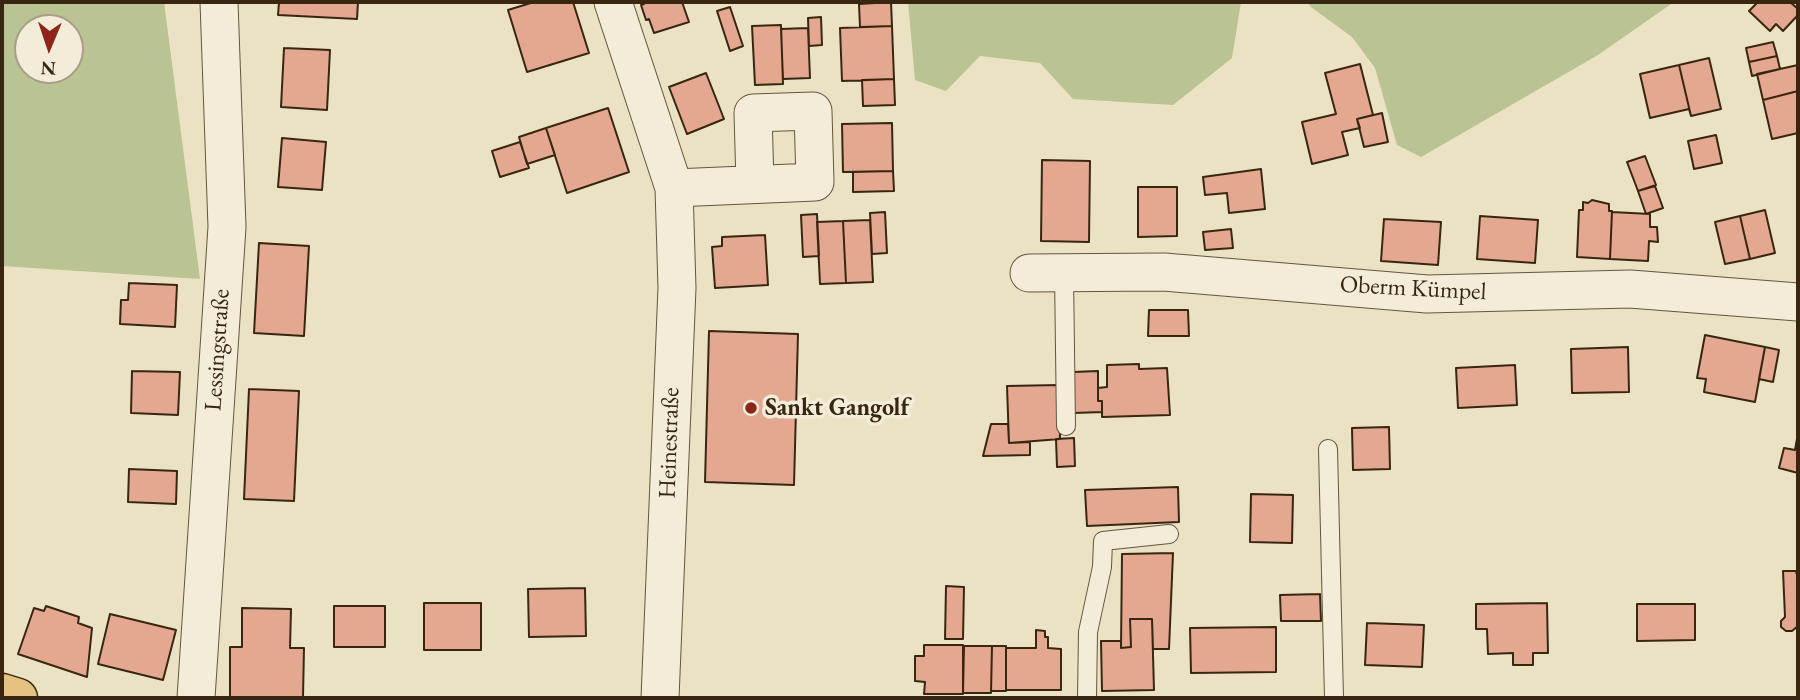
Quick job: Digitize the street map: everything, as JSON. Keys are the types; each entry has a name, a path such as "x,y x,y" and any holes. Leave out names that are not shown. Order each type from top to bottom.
{"main road":[{"path":"2,693 18,698"}],"street":[{"name":"Lessingstraße","path":"196,698 227,227 219,2"},
{"name":"Heinestraße","path":"613,2 674,188 677,288 660,698"},
{"path":"674,188 755,184"},
{"name":"Oberm Kümpel","path":"1046,273 1164,272 1427,294 1630,289 1798,302"}],"lane":[{"path":"1046,273 1066,426"},
{"path":"1328,449 1334,698"},
{"path":"1087,698 1088,632 1102,567 1103,541 1169,534"}],"green space":[{"path":"2,2 164,2 200,279 2,266"},
{"path":"908,2 1241,2 1232,58 1173,105 1073,99 1040,63 980,56 946,91 915,80"},
{"path":"1307,2 1674,2 1598,55 1421,157 1397,145 1375,68 1352,37"}],"building":[{"path":"279,2 358,2 357,19 278,15"},
{"path":"534,2 573,2 589,53 527,72 508,10"},
{"path":"643,2 682,2 689,22 654,33 649,19 646,20 641,5"},
{"path":"891,2 892,26 860,27 859,4"},
{"path":"1753,2 1790,2 1798,9 1798,15 1783,31 1776,24 1770,31 1749,11 1756,4"},
{"path":"730,7 743,46 730,51 717,11"},
{"path":"821,17 822,45 809,46 808,18"},
{"path":"781,25 783,84 755,85 752,26"},
{"path":"892,26 894,79 842,81 840,28"},
{"path":"808,28 810,78 783,79 781,29"},
{"path":"1773,42 1777,56 1749,62 1746,48"},
{"path":"284,48 330,50 327,110 281,107"},
{"path":"1777,56 1780,69 1752,76 1749,62"},
{"path":"1709,58 1721,109 1691,116 1679,65"},
{"path":"1360,64 1373,115 1357,119 1360,128 1342,132 1348,155 1312,164 1302,122 1336,114 1325,73"},
{"path":"1679,65 1691,116 1689,109 1650,118 1640,74"},
{"path":"1798,65 1798,91 1763,100 1757,74"},
{"path":"706,73 724,119 687,134 669,87"},
{"path":"894,79 895,105 863,106 862,80"},
{"path":"1798,91 1798,133 1772,139 1763,100"},
{"path":"608,108 629,172 567,193 546,128"},
{"path":"1382,113 1388,142 1364,147 1357,119"},
{"path":"892,123 893,171 843,172 842,124"},
{"path":"546,128 555,155 527,164 519,137"},
{"path":"1716,135 1722,163 1694,169 1688,141"},
{"path":"282,138 326,142 322,190 278,187"},
{"path":"520,142 529,168 500,177 492,151"},
{"path":"1645,156 1656,185 1638,191 1627,162"},
{"path":"1042,160 1090,161 1089,242 1041,241"},
{"path":"1261,169 1265,209 1229,213 1227,193 1205,195 1203,177"},
{"path":"893,171 894,191 853,192 853,172"},
{"path":"1655,186 1663,208 1646,214 1638,191"},
{"path":"1138,187 1177,187 1177,236 1138,237"},
{"path":"1592,200 1609,204 1609,211 1612,211 1610,259 1577,257 1579,210 1583,210 1583,202"},
{"path":"1765,210 1775,253 1750,259 1740,216"},
{"path":"885,212 887,253 872,254 870,213"},
{"path":"1612,212 1650,214 1650,227 1657,227 1658,242 1649,241 1648,261 1610,259"},
{"path":"817,214 819,256 803,257 801,215"},
{"path":"1480,216 1538,220 1535,263 1477,259"},
{"path":"1740,216 1750,259 1725,264 1715,222"},
{"path":"1384,219 1441,222 1438,265 1381,261"},
{"path":"870,220 873,282 846,283 843,221"},
{"path":"843,221 846,283 820,284 817,222"},
{"path":"1231,229 1233,248 1205,250 1203,232"},
{"path":"765,235 768,285 715,288 712,247 722,246 722,237"},
{"path":"259,243 309,246 304,336 254,333"},
{"path":"129,283 177,285 175,327 120,324 121,300 128,300"},
{"path":"1149,310 1188,310 1189,336 1148,336"},
{"name":"Sankt Gangolf","path":"709,331 798,334 794,485 705,482"},
{"path":"1705,335 1765,347 1755,402 1704,392 1706,379 1697,378"},
{"path":"1628,347 1629,392 1572,393 1571,349"},
{"path":"1765,347 1779,350 1773,382 1759,379"},
{"path":"1139,364 1139,369 1167,368 1170,415 1102,417 1102,401 1098,401 1098,388 1107,387 1107,365"},
{"path":"1515,365 1517,405 1458,408 1456,368"},
{"path":"132,371 180,372 178,415 131,413"},
{"path":"1098,371 1098,401 1102,401 1102,412 1074,413 1073,372"},
{"path":"1059,385 1060,439 1009,443 1007,386"},
{"path":"249,389 299,391 294,501 244,499"},
{"path":"991,424 1008,424 1009,443 1030,442 1030,455 983,456"},
{"path":"1389,427 1390,469 1353,470 1352,428"},
{"path":"1798,433 1798,473 1779,468 1784,448 1795,450"},
{"path":"1074,438 1075,466 1057,467 1056,439"},
{"path":"129,469 177,471 176,504 128,502"},
{"path":"1178,487 1179,522 1087,526 1085,490"},
{"path":"1251,494 1293,495 1292,543 1250,542"},
{"path":"1173,553 1169,649 1153,649 1152,619 1130,619 1131,647 1121,648 1122,554"},
{"path":"1783,571 1796,571 1798,579 1798,626 1792,631 1781,627 1781,621 1785,617"},
{"path":"946,586 964,587 963,639 945,639"},
{"path":"585,588 586,636 529,637 528,589"},
{"path":"1320,594 1321,621 1281,621 1280,595"},
{"path":"424,603 481,603 481,650 424,650"},
{"path":"1547,603 1548,653 1533,653 1533,665 1513,665 1513,653 1488,654 1487,629 1476,629 1476,604"},
{"path":"1637,604 1695,604 1695,640 1637,641"},
{"path":"46,606 79,617 78,623 92,628 87,677 18,654 34,608 44,611"},
{"path":"334,606 385,606 385,647 334,647"},
{"path":"242,608 291,609 290,648 304,648 303,697 230,697 230,647 242,647"},
{"path":"110,614 176,630 163,680 98,664"},
{"path":"1130,619 1152,619 1154,690 1102,691 1101,641 1121,641 1121,648 1131,647"},
{"path":"1367,623 1424,625 1422,667 1365,665"},
{"path":"1276,627 1276,672 1191,673 1190,628"},
{"path":"1036,630 1045,631 1048,648 1061,649 1061,690 1006,690 1006,648 1036,648"},
{"path":"924,645 963,645 963,694 924,694 925,682 915,681 915,656 924,656"},
{"path":"964,646 992,646 991,693 963,693"},
{"path":"992,646 1006,646 1006,691 991,691"}],"place":[{"name":"Sankt Gangolf","path":"751,408"}]}
